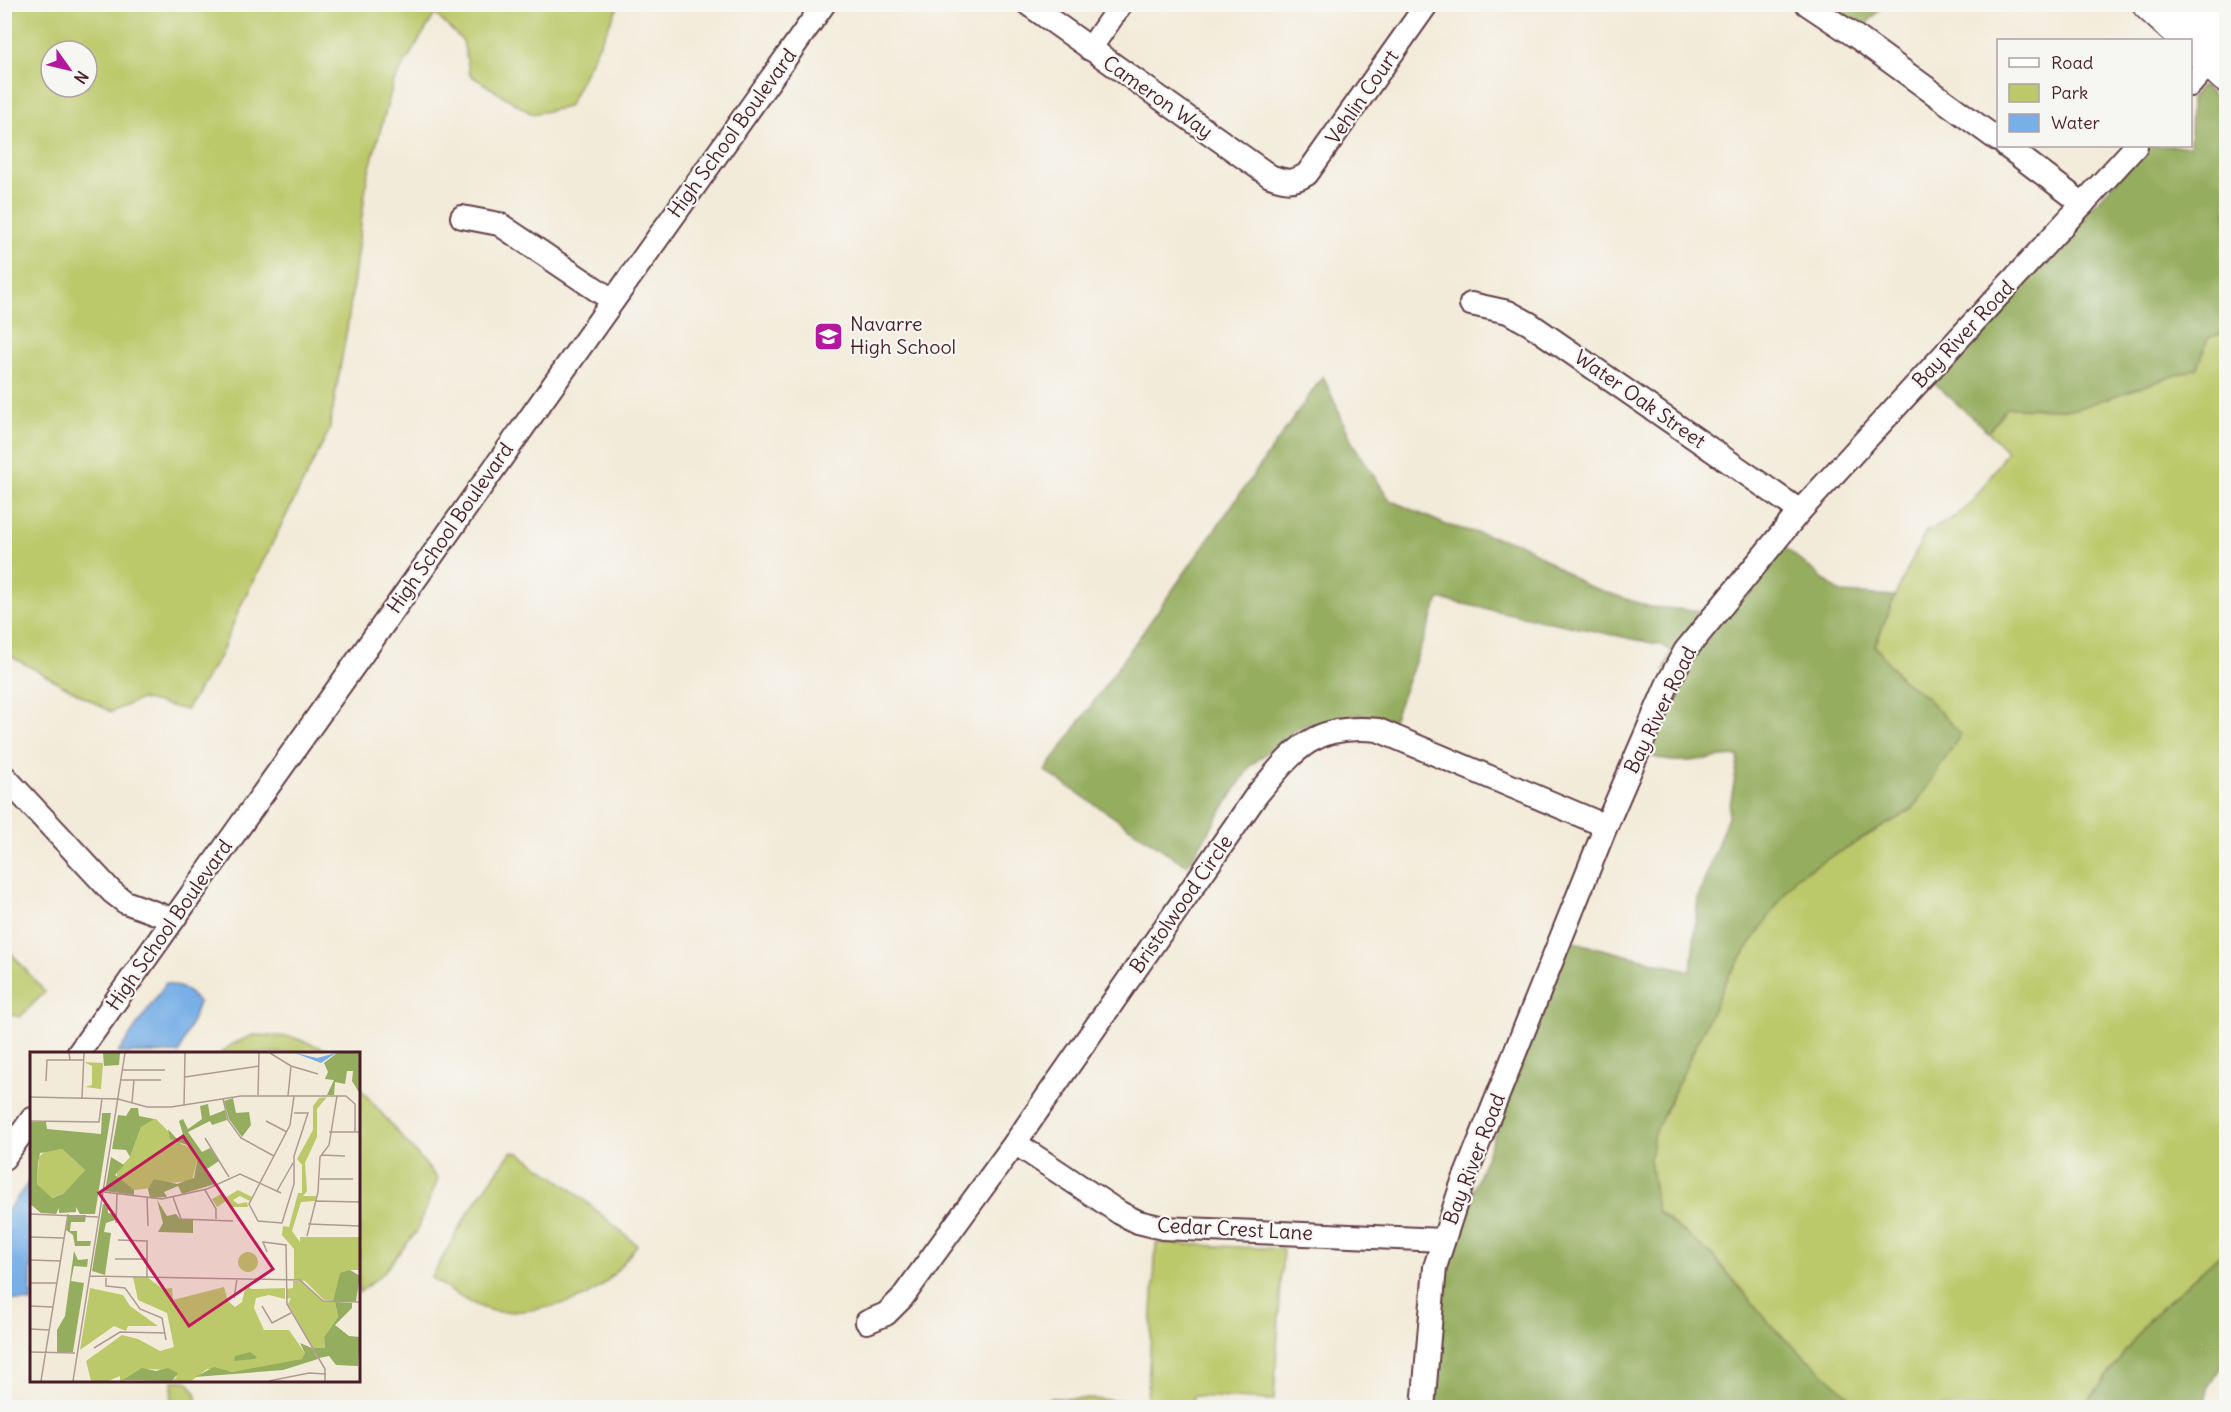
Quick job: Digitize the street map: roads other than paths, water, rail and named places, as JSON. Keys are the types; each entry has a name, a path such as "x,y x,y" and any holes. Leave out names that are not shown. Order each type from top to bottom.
{"highway":[{"path":"2149,4 2189,39"},
{"path":"2195,4 2209,56"},
{"path":"2192,41 2209,56"}],"street":[{"name":"High School Boulevard","path":"79,1052 824,4"},
{"name":"Cameron Way","path":"1028,4 1270,176 1291,182"},
{"path":"1090,48 1121,4"},
{"name":"Vehlin Court","path":"1291,182 1307,174 1427,4"},
{"path":"1807,4 1858,38 1997,139"},
{"path":"2007,147 2083,204"},
{"name":"Bay River Road","path":"1423,1407 1435,1267 1461,1187 1606,826 1668,684 1685,651 1800,511 2135,147"},
{"path":"462,217 499,224 612,300"},
{"name":"Water Oak Street","path":"1471,304 1508,312 1530,324 1800,511"},
{"name":"Bristolwood Circle","path":"867,1322 886,1314 902,1298 1015,1143 1256,796 1296,750 1313,738 1351,727 1378,730 1606,826"},
{"path":"4,776 112,892 125,902 172,919"},
{"path":"4,1158 30,1122"},
{"name":"Cedar Crest Lane","path":"1015,1143 1138,1222 1163,1228 1443,1240"}],"water":[{"path":"166,983 185,989 199,1003 179,1052 119,1052"},
{"path":"30,1180 30,1302 4,1299 5,1214"}],"place":[{"name":"Navarre High School","path":"829,336"}]}
